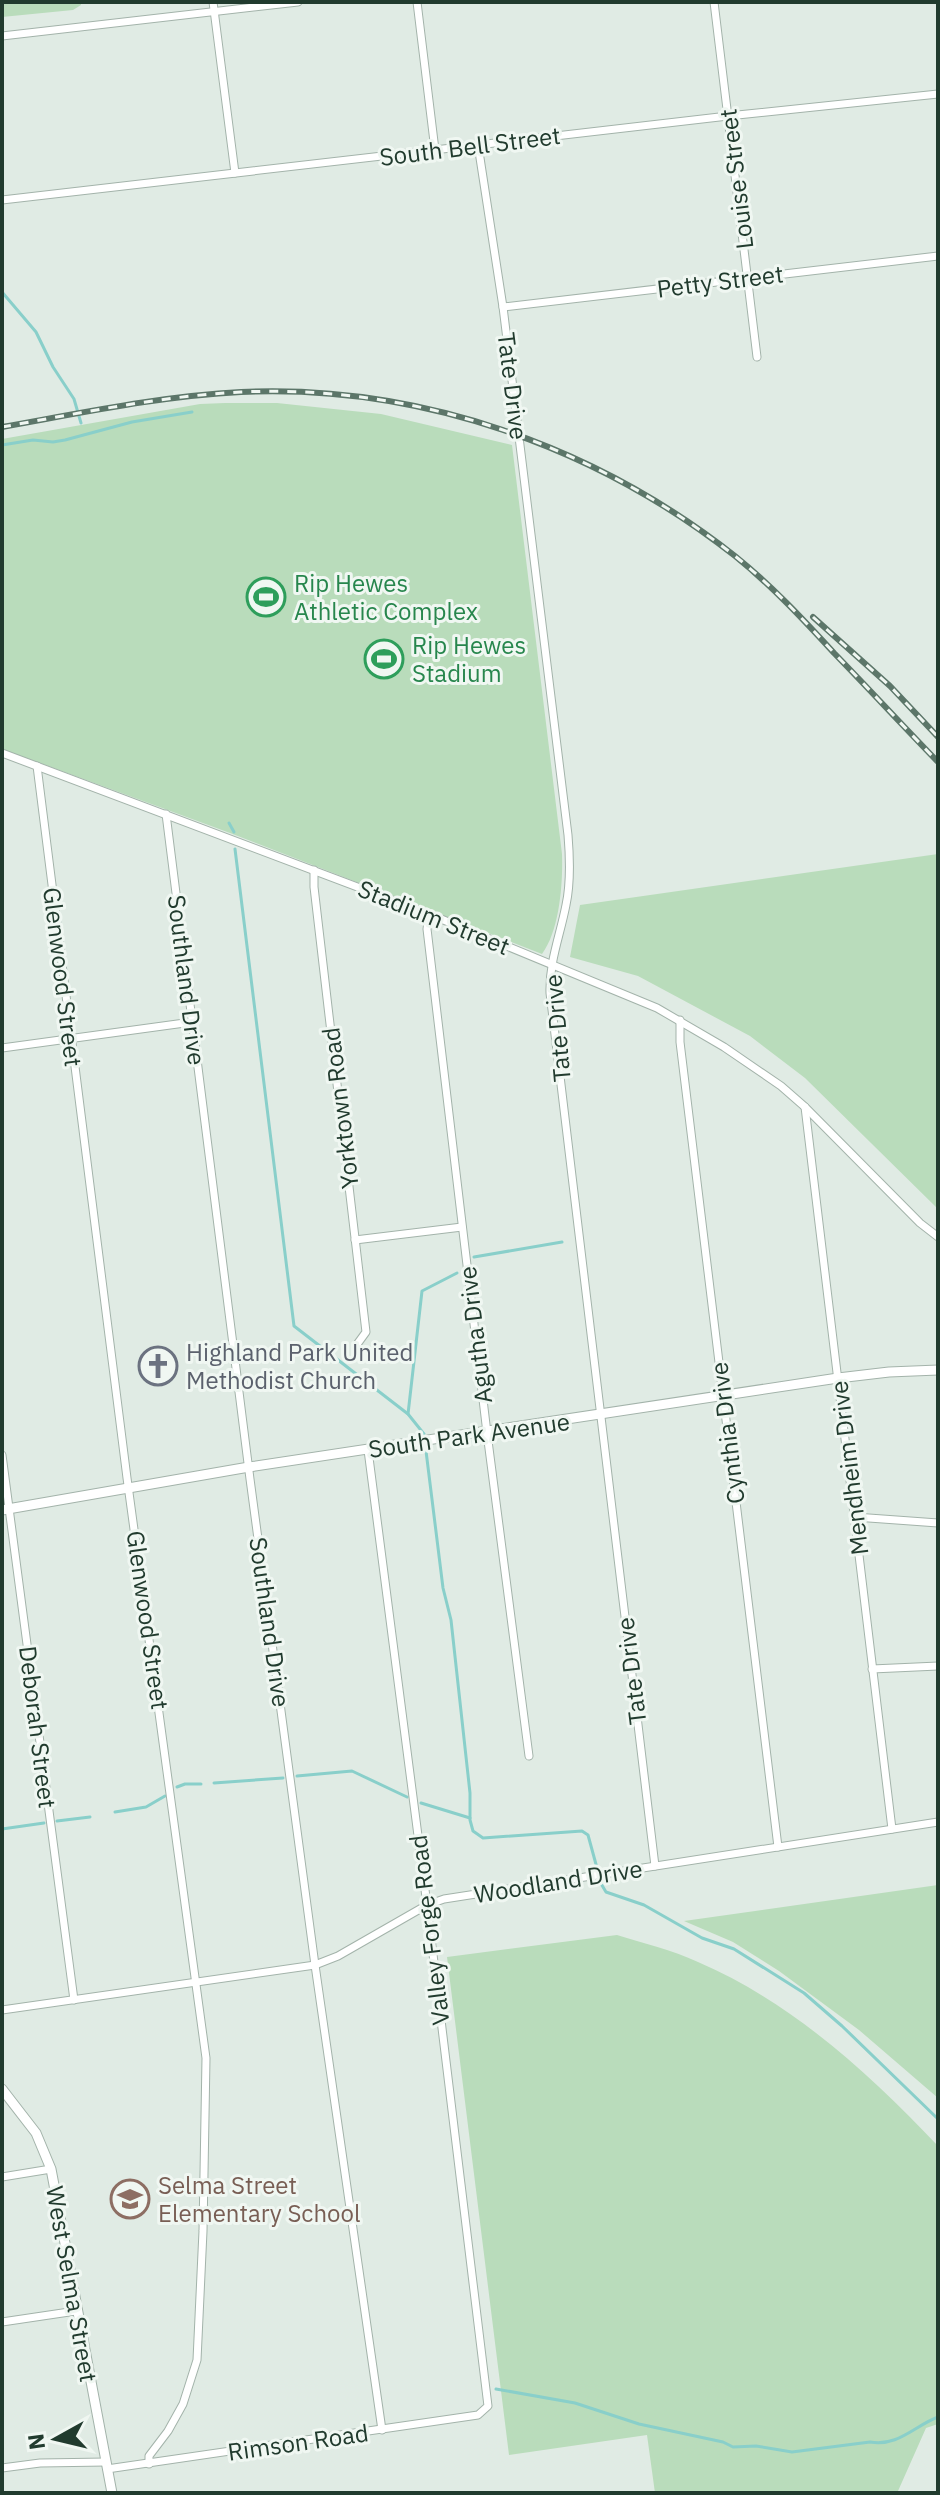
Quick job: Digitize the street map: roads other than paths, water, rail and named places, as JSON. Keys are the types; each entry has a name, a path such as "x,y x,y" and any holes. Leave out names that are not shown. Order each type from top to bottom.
{"street":[{"path":"213,2 235,173"},
{"path":"2,36 298,2"},
{"path":"417,2 435,150"},
{"name":"Louise Street","path":"714,2 757,357"},
{"name":"South Bell Street","path":"2,200 938,94"},
{"name":"Tate Drive","path":"478,145 503,307 570,855 566,903 551,964 550,993 655,1866"},
{"name":"Petty Street","path":"503,307 938,256"},
{"name":"Stadium Street","path":"2,753 429,914 637,999 680,1020 754,1067 805,1107 920,1223 938,1237"},
{"name":"Glenwood Street","path":"37,766 207,2075 199,2342 190,2389 177,2417 149,2456 149,2464"},
{"name":"Southland Drive","path":"166,814 315,1965 382,2430"},
{"name":"Yorktown Road","path":"314,870 366,1332 358,1343"},
{"name":"Agutha Drive","path":"429,914 427,929 462,1227 529,1756"},
{"name":"Cynthia Drive","path":"680,1020 680,1042 778,1847"},
{"path":"2,1048 192,1022"},
{"name":"Mendheim Drive","path":"805,1107 892,1829"},
{"path":"355,1240 462,1227"},
{"name":"South Park Avenue","path":"6,1509 249,1467 838,1378 938,1370"},
{"name":"Valley Forge Road","path":"368,1450 427,1905 486,2386 486,2410"},
{"name":"Deborah Street","path":"2,1455 6,1509 74,2000"},
{"path":"855,1517 938,1523"},
{"path":"872,1669 938,1666"},
{"name":"Woodland Drive","path":"2,2010 315,1965 338,1956 427,1905 444,1899 938,1822"},
{"name":"West Selma Street","path":"2,2089 36,2133 51,2169 112,2493"},
{"path":"2,2177 51,2169"},
{"path":"2,2322 76,2311"},
{"name":"Rimson Road","path":"2,2468 40,2463 149,2464 478,2415 486,2410"}],"waterway":[{"path":"2,292 36,332 53,367 74,399 81,423"},
{"path":"2,445 33,440 65,440 132,422 192,412"},
{"path":"229,823 234,832"},
{"path":"235,849 294,1326 408,1414 424,1434"},
{"path":"474,1257 562,1242"},
{"path":"408,1414 422,1291 457,1273"},
{"path":"426,1451 443,1588 451,1620 473,1831 483,1838 582,1831 588,1835 597,1868"},
{"path":"297,1776 352,1771 407,1797"},
{"path":"214,1783 283,1778"},
{"path":"177,1787 201,1784"},
{"path":"115,1812 146,1807 165,1796"},
{"path":"421,1803 470,1818"},
{"path":"57,1821 90,1817"},
{"path":"2,1829 44,1823"},
{"path":"600,1882 606,1892 644,1905 702,1938 734,1949 804,1993 938,2119"},
{"path":"496,2389 575,2403 639,2424 723,2442 733,2447 756,2446 792,2452 889,2441 938,2417"}],"railway":[{"path":"2,427 181,397 241,392 308,392 374,399 439,411 502,430 564,454 624,483 681,517 735,556 786,603 938,762"},
{"path":"813,617 890,686 938,737"}],"place":[{"name":"Rip Hewes Athletic Complex","path":"266,597"},
{"name":"Rip Hewes Stadium","path":"384,659"},
{"name":"Highland Park United Methodist Church","path":"158,1366"},
{"name":"Selma Street Elementary School","path":"130,2199"}]}
